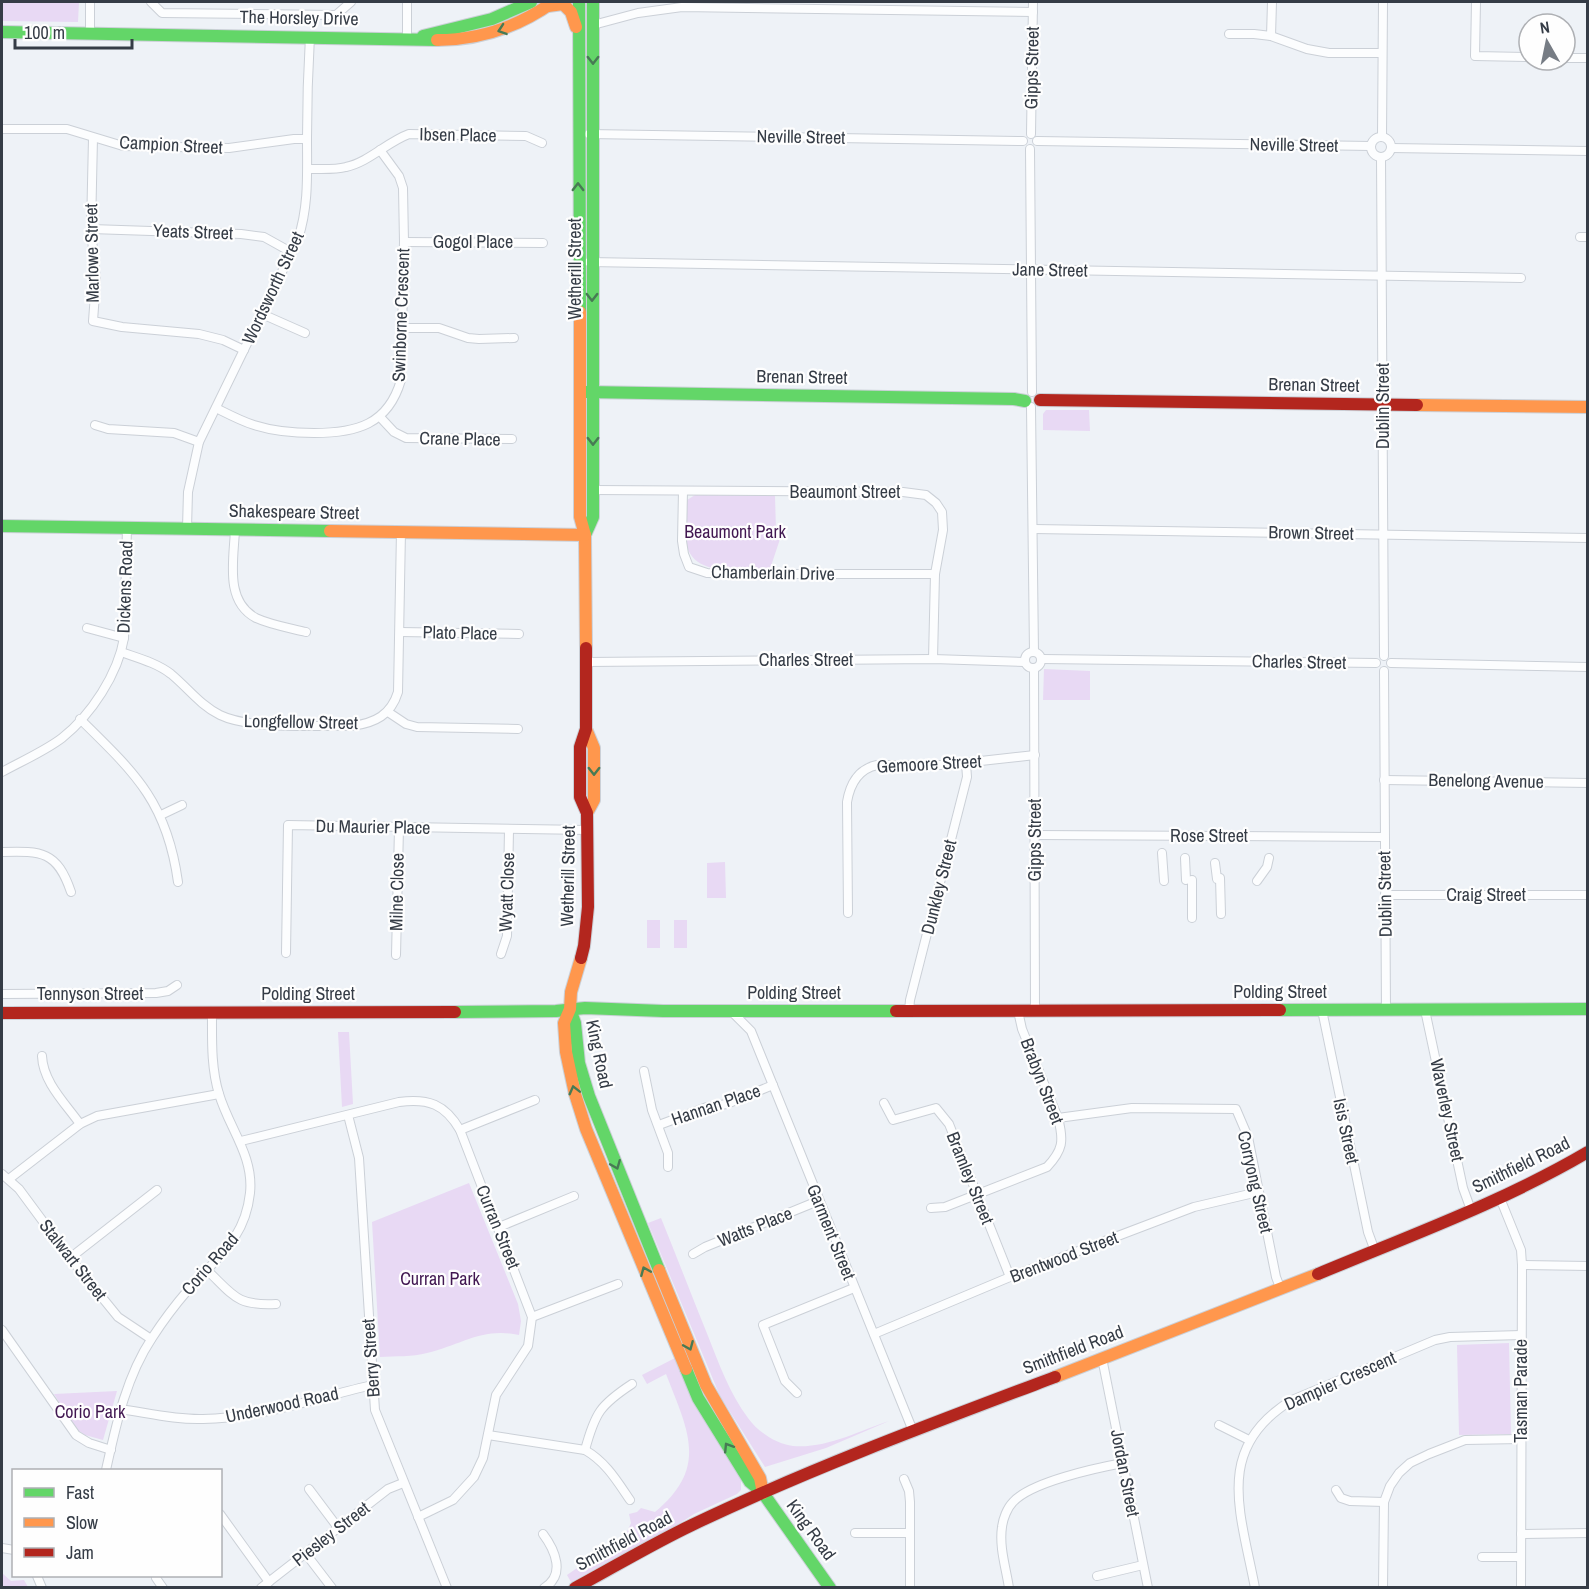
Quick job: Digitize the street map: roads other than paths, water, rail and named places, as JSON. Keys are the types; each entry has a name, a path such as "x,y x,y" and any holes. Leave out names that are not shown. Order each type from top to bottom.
{"main road":[{"name":"The Horsley Drive","path":"412,38 481,24 531,2"},
{"name":"Wetherill Street","path":"570,1009 571,992 584,946 587,925 587,813 594,800 594,748 586,729 585,535 580,517 579,2"},
{"name":"Wetherill Street","path":"585,535 593,517 593,2"},
{"path":"550,4 559,3 568,8 575,19 579,40"},
{"name":"The Horsley Drive","path":"2,32 412,38 440,42 485,36 510,27 550,4"},
{"name":"Brenan Street","path":"579,392 1587,407"},
{"name":"Shakespeare Street","path":"2,526 585,535"},
{"name":"Polding Street","path":"2,1012 488,1012 618,1008 663,1011 1587,1009"},
{"name":"King Road","path":"570,1009 564,1023 566,1052 575,1094 586,1129 698,1398 750,1482 763,1493 830,1587"},
{"name":"Smithfield Road","path":"574,1587 690,1526 763,1493 913,1431 1281,1290 1500,1198 1547,1176 1587,1152"}],"street":[{"path":"90,2 90,33"},
{"path":"151,2 162,13 336,15 351,2"},
{"path":"407,2 412,38"},
{"name":"Gipps Street","path":"1033,2 1034,138"},
{"path":"1271,36 1272,2"},
{"path":"1382,137 1383,2"},
{"path":"1476,2 1475,56 1517,57"},
{"path":"593,25 638,13 682,7 1033,12"},
{"path":"1229,34 1271,36 1307,50 1329,53 1381,53"},
{"name":"Wordsworth Street","path":"187,528 188,492 199,442 303,224 309,170 307,139 310,36"},
{"name":"Campion Street","path":"2,129 67,129 123,146 229,148 307,139"},
{"name":"Ibsen Place","path":"309,170 345,168 409,134 526,136 542,143"},
{"name":"Neville Street","path":"579,134 1023,141"},
{"path":"1026,136 1034,138 1036,146 1030,149 1023,141 1026,136"},
{"path":"1382,137 1389,141 1391,147 1389,153 1381,157 1372,151 1371,146 1374,140 1382,137"},
{"name":"Marlowe Street","path":"93,138 91,229 96,280 93,321 122,327 199,334 223,340 244,350"},
{"name":"Neville Street","path":"1034,138 1371,146"},
{"path":"1391,147 1587,151"},
{"path":"1030,149 1034,652"},
{"name":"Swinborne Crescent","path":"216,408 254,425 275,430 339,433 353,430 380,417 390,406 401,380 403,188 399,176 380,150"},
{"name":"Dublin Street","path":"1381,157 1384,656"},
{"name":"Yeats Street","path":"91,229 241,234 264,237 291,252"},
{"name":"Gogol Place","path":"404,242 543,243"},
{"name":"Jane Street","path":"578,262 1521,278"},
{"path":"262,314 305,333"},
{"path":"403,328 439,328 468,338 479,339 514,338"},
{"name":"Crane Place","path":"380,417 394,432 406,438 512,439"},
{"path":"95,425 108,429 174,433 199,442"},
{"name":"Beaumont Street","path":"593,490 903,492 926,495 939,507 943,521 935,574 933,659"},
{"name":"Chamberlain Drive","path":"683,491 684,554 689,567 698,571 753,574 935,574"},
{"name":"Dickens Road","path":"2,770 62,738 96,701 122,652 127,528"},
{"name":"Brown Street","path":"1034,528 1587,538"},
{"path":"235,529 234,586 237,600 245,611 258,619 306,632"},
{"path":"401,531 398,692 388,712 406,724 417,727 518,729"},
{"path":"87,628 124,638"},
{"name":"Plato Place","path":"400,632 519,634"},
{"name":"Longfellow Street","path":"122,652 155,664 171,674 202,705 222,716 242,722 352,726 366,724 388,712"},
{"path":"1034,652 1039,654 1041,664 1029,668 1025,662 1027,655 1034,652"},
{"path":"1384,656 1388,657 1391,663 1384,671 1378,669 1376,663 1378,658 1384,656"},
{"name":"Charles Street","path":"586,662 933,659 1025,662"},
{"name":"Charles Street","path":"1041,659 1376,663"},
{"path":"1391,663 1587,667"},
{"name":"Gipps Street","path":"1034,668 1035,1011"},
{"name":"Dublin Street","path":"1384,671 1386,1010"},
{"path":"80,719 140,781 160,815 174,856 177,882"},
{"name":"Gemoore Street","path":"848,913 848,802 855,779 868,767 966,764 1035,755"},
{"name":"Dunkley Street","path":"909,1011 967,777 966,764"},
{"name":"Benelong Avenue","path":"1384,780 1587,783"},
{"path":"160,815 182,805"},
{"name":"Du Maurier Place","path":"286,953 288,825 587,830"},
{"name":"Milne Close","path":"396,955 399,828"},
{"name":"Wyatt Close","path":"501,954 507,936 509,830"},
{"name":"Rose Street","path":"1035,835 1384,837"},
{"path":"2,852 29,851 48,856 65,873 72,892"},
{"path":"1162,853 1164,881"},
{"path":"1185,858 1192,918"},
{"path":"1257,881 1267,867 1269,858"},
{"path":"1215,863 1221,914"},
{"name":"Craig Street","path":"1385,895 1587,896"},
{"name":"Tennyson Street","path":"2,994 156,993 168,991 177,985"},
{"name":"Isis Street","path":"1322,1010 1368,1232 1375,1251"},
{"name":"Waverley Street","path":"1425,1010 1463,1188 1471,1210"},
{"name":"Garment Street","path":"731,1011 751,1031 913,1431"},
{"path":"751,1031 754,1018 762,1011"},
{"name":"Brabyn Street","path":"931,1208 945,1208 1047,1167 1057,1156 1062,1143 1058,1118 1022,1029 1018,1011"},
{"name":"Corio Road","path":"106,1469 120,1409 133,1375 151,1340 173,1308 234,1241 248,1208 250,1180 241,1142 219,1094 213,1065 212,1012"},
{"path":"42,1056 42,1067 46,1076 80,1124"},
{"name":"Hannan Place","path":"644,1071 652,1110 668,1153 668,1167"},
{"name":"Hannan Place","path":"659,1125 707,1107 727,1104 773,1085"},
{"path":"5,1176 80,1124 97,1116 219,1094"},
{"path":"460,1130 535,1100"},
{"name":"Curran Street","path":"241,1142 399,1102 426,1101 445,1112 460,1130 532,1317 528,1346 496,1395 483,1458 469,1485 453,1500 418,1517"},
{"name":"Bramley Street","path":"884,1103 893,1120 936,1108 949,1124 1010,1277"},
{"name":"Corryong Street","path":"1058,1118 1132,1108 1236,1109 1248,1137 1276,1277 1281,1290"},
{"name":"Berry Street","path":"348,1115 359,1158 372,1385 377,1419 447,1587"},
{"name":"Stalwart Street","path":"5,1176 118,1317 151,1340"},
{"path":"70,1258 157,1190"},
{"name":"Brentwood Street","path":"874,1334 1010,1277 1194,1207 1258,1192"},
{"path":"499,1227 574,1196"},
{"name":"Tasman Parade","path":"1500,1198 1521,1250 1522,1265 1521,1587"},
{"name":"Watts Place","path":"693,1254 818,1201"},
{"path":"1522,1265 1587,1266"},
{"path":"208,1270 233,1295 246,1303 276,1304"},
{"path":"532,1317 618,1284"},
{"path":"797,1393 784,1381 763,1325 855,1288"},
{"path":"2,1330 76,1435 89,1443 111,1450"},
{"name":"Dampier Crescent","path":"1255,1587 1238,1496 1238,1477 1241,1459 1249,1440 1262,1422 1292,1400 1435,1340 1450,1337 1521,1335"},
{"name":"Jordan Street","path":"1102,1358 1148,1587"},
{"path":"585,1450 598,1412 612,1397 632,1384"},
{"name":"Underwood Road","path":"120,1409 182,1419 226,1418 372,1385"},
{"path":"1219,1425 1249,1440"},
{"path":"488,1435 585,1450 607,1468 630,1500"},
{"path":"1383,1587 1384,1502 1390,1486 1399,1473 1410,1463 1465,1440 1521,1439"},
{"path":"1009,1587 1001,1539 1002,1525 1013,1502 1028,1491 1060,1479 1123,1463"},
{"path":"904,1479 909,1491 910,1587"},
{"name":"Piesley Street","path":"261,1587 339,1529 388,1488 403,1483"},
{"path":"309,1489 339,1529"},
{"path":"1336,1490 1341,1498 1350,1501 1384,1502"},
{"path":"222,1517 269,1582"},
{"path":"855,1533 910,1533"},
{"path":"1521,1534 1587,1533"},
{"path":"543,1534 553,1549 556,1559 555,1574 547,1587"},
{"path":"306,1554 332,1587"},
{"path":"1482,1557 1521,1557"},
{"path":"1097,1576 1143,1565"},
{"path":"156,1578 163,1587"}],"park label":[{"name":"Beaumont Park","path":"735,532"},
{"name":"Curran Park","path":"440,1279"},
{"name":"Corio Park","path":"90,1412"}]}
